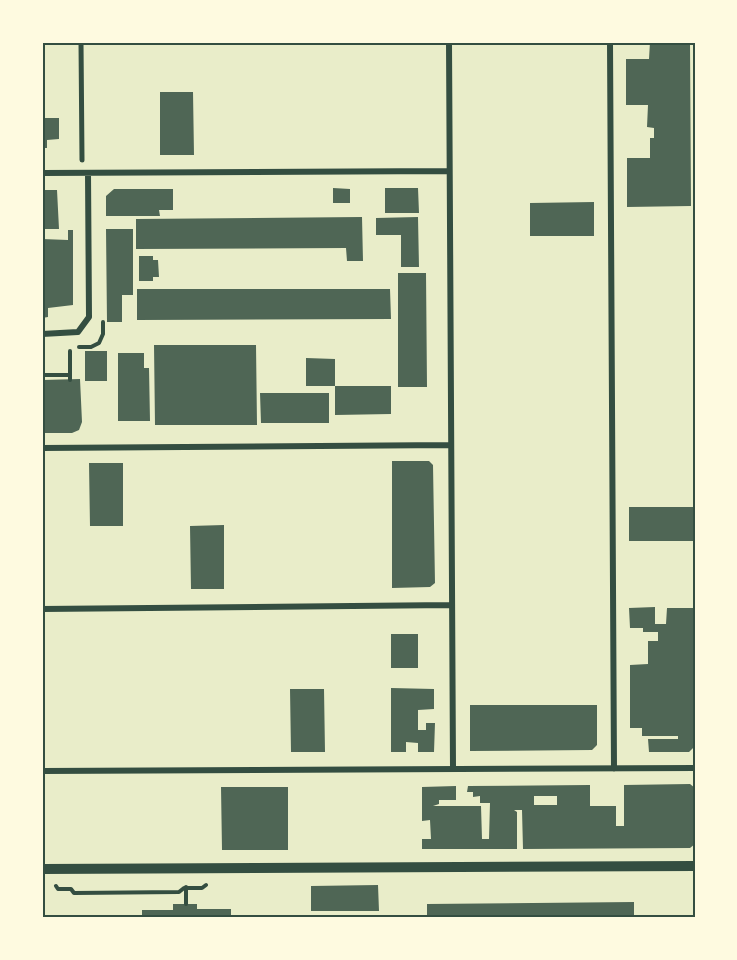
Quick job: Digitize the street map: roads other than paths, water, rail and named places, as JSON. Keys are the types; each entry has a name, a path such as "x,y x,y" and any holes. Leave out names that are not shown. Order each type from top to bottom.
{"street":[{"path":"81,42 82,160"},
{"path":"449,42 453,768"},
{"path":"610,42 614,769"},
{"path":"42,173 449,171"},
{"path":"42,334 72,334 83,328 89,317 88,173"},
{"path":"42,448 450,445"},
{"path":"42,609 451,606"},
{"path":"42,771 695,768"},
{"path":"42,868 695,866"}]}
